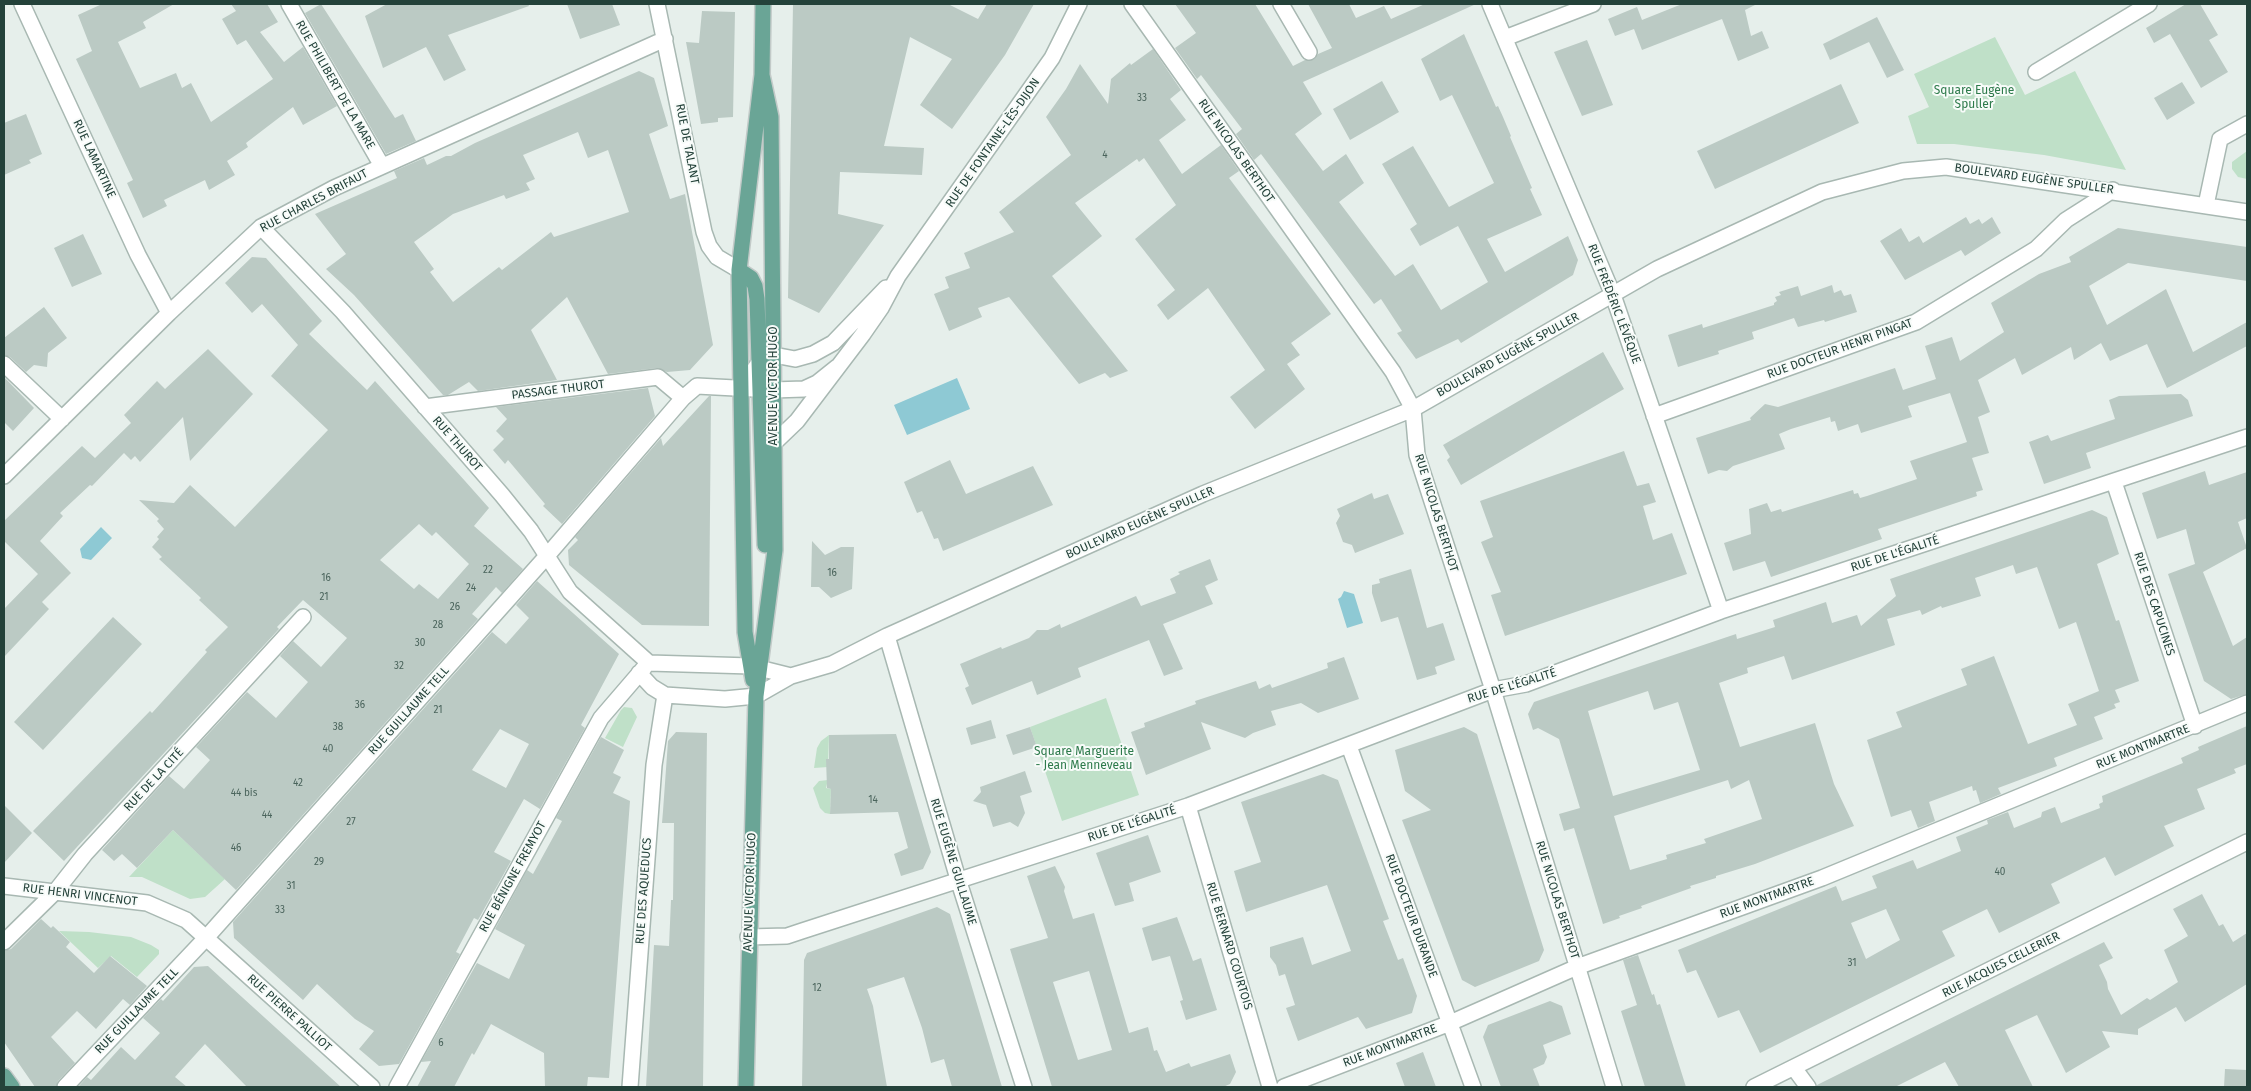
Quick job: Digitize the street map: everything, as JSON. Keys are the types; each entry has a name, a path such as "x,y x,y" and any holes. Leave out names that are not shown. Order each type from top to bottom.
{"main road":[{"name":"AVENUE VICTOR HUGO","path":"746,1087 748,938 756,696 755,668 746,632 740,270 762,75 763,4"},
{"name":"AVENUE VICTOR HUGO","path":"755,668 768,604 775,550 773,444 766,390 774,355 771,117 762,75"},
{"path":"740,270 751,278 755,286 758,364 766,390 768,604"},
{"path":"4,1076 12,1087"}],"street":[{"name":"RUE LAMARTINE","path":"22,4 138,255 168,313"},
{"name":"RUE PHILIBERT DE LA MARE","path":"289,4 382,166"},
{"name":"RUE DE TALANT","path":"657,4 704,232 709,246 717,257 740,270"},
{"name":"RUE DE FONTAINE-LÈS-DIJON","path":"773,444 798,421 881,308 898,276 1052,58 1079,4"},
{"name":"RUE NICOLAS BERTHOT","path":"1132,4 1393,372 1413,409 1417,455 1493,690 1614,1087"},
{"path":"1281,4 1308,52"},
{"name":"RUE FRÉDÉRIC LÉVÊQUE","path":"1490,4 1613,295 1721,611"},
{"path":"1505,38 1593,4"},
{"path":"2036,72 2149,4"},
{"name":"RUE CHARLES BRIFAUT","path":"4,476 168,313 261,227 334,188 665,39"},
{"path":"2206,205 2220,139 2247,124"},
{"name":"BOULEVARD EUGÈNE SPULLER","path":"756,696 791,676 832,664 887,636 1203,494 1413,409 1657,269 1822,192 1903,171 1946,167 2113,190 2247,212"},
{"name":"RUE DOCTEUR HENRI PINGAT","path":"1654,416 1916,322 2036,249 2066,220 2113,190"},
{"name":"RUE THUROT","path":"261,227 343,312 531,531 570,592 644,668 652,687 665,695"},
{"name":"RUE DE FONTAINE-LÈS-DIJON","path":"774,355 795,358 813,354 833,343 898,276"},
{"path":"741,388 758,364 774,355 757,299"},
{"path":"4,364 62,419"},
{"name":"RUE DE FONTAINE-LÈS-DIJON","path":"766,390 804,389 817,383 837,367"},
{"name":"PASSAGE THUROT","path":"425,407 658,377 683,398"},
{"name":"RUE GUILLAUME TELL","path":"65,1087 206,938 546,557 683,398 698,386 766,390"},
{"name":"RUE DE L'ÉGALITÉ","path":"748,938 787,936 1188,806 1493,690 1526,684 1721,611 2247,437"},
{"name":"RUE DES CAPUCINES","path":"2114,482 2195,726"},
{"name":"RUE DE LA CITÉ","path":"4,942 55,892 85,854 304,617"},
{"name":"RUE EUGÈNE GUILLAUME","path":"887,636 958,879 1024,1087"},
{"path":"644,668 755,668"},
{"name":"RUE BÉNIGNE FREMYOT","path":"397,1087 601,718 644,668"},
{"name":"BOULEVARD EUGÈNE SPULLER","path":"755,668 791,676"},
{"path":"665,695 725,699 756,696"},
{"name":"RUE DES AQUEDUCS","path":"630,1087 654,765 665,695"},
{"name":"RUE MONTMARTRE","path":"1284,1087 1450,1023 1577,967 1822,878 2247,703"},
{"name":"RUE DOCTEUR DURANDE","path":"1349,746 1473,1087"},
{"name":"RUE BERNARD COURTOIS","path":"1188,806 1270,1087"},
{"name":"RUE JACQUES CELLERIER","path":"1754,1087 2247,842"},
{"name":"RUE HENRI VINCENOT","path":"4,886 147,903 186,920 206,938"},
{"name":"RUE PIERRE PALLIOT","path":"206,938 372,1087"},
{"path":"1794,1068 1808,1087"}],"green space":[{"name":"Square Eugène Spuller","path":"1995,37 2025,95 2075,71 2126,170 2044,155 1954,144 1917,144 1908,116 1929,107 1914,74"},
{"path":"2247,151 2247,179 2238,177 2232,169 2232,162"},
{"name":"Square Marguerite - Jean Menneveau","path":"1106,698 1139,795 1062,821 1030,727"},
{"path":"624,707 632,708 637,717 623,747 605,738"},
{"path":"829,735 828,767 814,768 817,748 821,741"},
{"path":"828,780 826,788 831,789 830,814 825,813 820,808 813,788 819,781"},
{"path":"173,830 225,879 205,897 190,899 142,877 129,877"},
{"path":"59,931 131,937 151,945 159,950 159,954 137,977 111,956 98,968"}],"water":[{"path":"957,378 970,409 907,435 894,405"},
{"path":"101,527 112,538 91,560 82,558 80,549"},
{"path":"1344,591 1354,594 1363,623 1347,628 1338,599"}],"building":[{"path":"102,4 174,4 143,22 146,28 118,42 140,88 176,73 182,88 191,83 211,122 273,79 246,40 237,45 222,19 236,11 231,4 267,4 278,22 260,32 284,62 303,47 337,106 303,125 293,107 246,143 248,147 227,161 235,175 209,190 205,180 164,200 167,206 143,218 127,183 133,180 76,59 92,51 78,15"},
{"path":"321,4 395,118 403,114 416,141 386,154 305,13"},
{"path":"387,4 528,4 529,6 448,35 466,70 444,81 426,47 383,68 365,16"},
{"path":"567,4 612,4 620,25 580,39"},
{"path":"793,4 948,4 978,19 987,4 1034,4 1005,55 952,129 920,105 952,59 910,37 884,146 924,148 922,175 840,172 838,214 884,225 819,313 788,298"},
{"path":"1175,4 1255,4 1293,66 1305,60 1313,60 1318,54 1332,48 1308,4 1349,4 1356,18 1384,6 1391,19 1425,4 1476,4 1303,82 1322,114 1295,134 1323,171 1346,154 1364,183 1339,202 1395,276 1413,264 1441,310 1488,282 1458,226 1420,246 1410,229 1417,224 1382,164 1413,146 1449,207 1494,183 1452,95 1440,101 1421,59 1464,34 1496,107 1498,106 1503,117 1532,188 1530,189 1542,215 1487,239 1505,272 1568,236 1578,260 1573,275 1461,343 1458,339 1416,359 1397,333 1402,331 1381,299 1374,304 1261,154 1254,160 1236,134 1242,129 1201,75 1197,79 1175,48 1196,33"},
{"path":"1682,4 1757,4 1745,10 1751,36 1762,31 1769,48 1738,61 1722,19 1642,50 1634,29 1615,36 1608,19 1637,7 1642,20"},
{"path":"2186,4 2200,4 2218,35 2209,40 2228,72 2201,88 2170,34 2154,43 2146,28"},
{"path":"702,11 735,12 733,117 718,118 718,122 701,124 686,42 699,43"},
{"path":"1877,17 1904,70 1887,78 1869,42 1830,60 1823,44"},
{"path":"1587,40 1613,105 1582,116 1554,52"},
{"path":"1153,49 1181,90 1170,99 1186,120 1159,140 1182,174 1221,145 1239,171 1229,178 1331,314 1291,343 1300,355 1287,364 1305,389 1255,429 1230,397 1265,370 1208,288 1168,320 1157,305 1175,290 1135,239 1176,205 1144,158 1139,162 1137,159 1075,203 1102,236 1052,276 1128,371 1110,378 1105,373 1079,384 1009,297 978,308 982,317 949,331 934,294 949,288 945,277 970,268 964,253 1014,232 999,212 1071,155 1046,117 1066,89 1080,64 1108,104 1111,79 1130,63 1131,65"},
{"path":"639,71 654,78 668,126 649,134 670,199 685,194 713,345 690,370 667,372 657,368 608,374 567,297 531,330 557,380 478,391 469,382 448,395 443,395 354,295 326,269 346,254 315,214 397,178 394,171 424,158 427,165 446,156 451,156 475,143","holes":["578,132 588,158 608,150 629,212 554,237 551,232 502,270 499,267 453,302 430,272 434,269 414,242 453,214 504,195 506,199 530,190 526,183 535,179 523,155"]},
{"path":"1382,81 1399,112 1350,140 1333,109"},
{"path":"2182,82 2195,103 2167,120 2154,98"},
{"path":"1841,84 1859,123 1715,189 1697,151"},
{"path":"26,114 42,154 29,160 31,163 4,175 4,123"},
{"path":"1966,217 1970,224 1979,219 1982,224 1992,217 2001,233 1965,256 1961,250 1905,280 1880,241 1901,228 1909,242 1919,236 1923,243"},
{"path":"2118,228 2247,247 2247,281 2128,263 2089,286 2107,325 2166,289 2193,352 2247,322 2247,346 2167,388 2147,344 2110,361 2101,343 2074,360 2071,347 2022,375 2015,358 1978,380 1990,412 1978,417 1989,453 1972,458 1983,490 1976,492 1977,496 1878,529 1882,539 1771,577 1765,561 1733,571 1724,543 1751,534 1749,509 1767,503 1771,512 1781,509 1782,512 1853,490 1854,494 1858,493 1860,498 1867,496 1917,479 1910,461 1967,442 1950,393 1908,406 1912,417 1861,433 1858,424 1838,431 1835,421 1831,422 1830,417 1791,429 1779,434 1785,449 1733,466 1727,471 1719,470 1708,474 1696,438 1751,420 1750,418 1765,404 1778,407 1895,368 1903,390 1936,379 1925,346 1952,337 1960,361 2004,332 1991,303 2039,274 2071,262 2069,257"},
{"path":"83,234 102,274 72,287 54,248"},
{"path":"252,257 266,258 322,321 309,334 367,390 375,381 489,508 474,526 523,569 502,593 496,587 472,614 478,619 236,890 173,830 137,868 122,854 114,861 102,850 169,776 184,789 210,760 196,747 247,692 276,718 308,682 280,656 293,641 321,667 347,638 303,600 277,627 279,629 64,861 33,831 150,711 152,713 207,652 205,650 228,627 199,600 201,598 159,559 162,557 152,547 164,529 157,521 159,519 139,500 174,503 190,485 235,527 328,430 271,376 298,345 262,304 252,313 225,283","holes":["419,524 432,536 436,532 469,564 438,599 419,584 414,589 380,560"]},
{"path":"1832,285 1834,293 1841,290 1844,296 1851,294 1857,312 1825,322 1824,320 1798,327 1794,318 1752,332 1754,339 1718,351 1719,354 1678,367 1668,335 1702,324 1703,328 1774,305 1777,301 1775,297 1781,295 1779,292 1798,286 1801,296"},
{"path":"44,307 67,338 48,353 47,367 34,365 26,372 10,357 4,355 4,338"},
{"path":"208,349 253,394 190,461 183,417 140,462 135,456 131,460 124,453 92,486 90,485 60,513 63,516 40,541 71,573 42,602 49,609 4,657 4,609 38,574 4,541 4,521 82,446 95,458 131,423 124,415 157,381 165,389"},
{"path":"1603,352 1624,389 1461,485 1447,460 1450,457 1443,445"},
{"path":"4,377 34,408 13,431 4,422"},
{"path":"648,388 655,416 562,524 543,506 545,504 508,460 505,464 493,450 504,439 496,431 507,419 496,407"},
{"path":"2181,394 2188,400 2193,416 2086,453 2091,468 2044,484 2029,442 2048,435 2051,441 2115,419 2109,400 2119,396"},
{"path":"711,396 709,626 642,625 569,565 568,550 578,540 575,537 661,438 663,446"},
{"path":"1624,451 1637,486 1649,483 1656,502 1643,506 1653,540 1672,533 1687,574 1505,636 1491,595 1501,592 1481,542 1493,537 1480,501"},
{"path":"950,460 966,494 1033,466 1053,505 943,551 938,538 934,539 922,511 917,513 904,482"},
{"path":"2205,471 2209,485 2247,472 2247,518 2238,522 2247,548 2203,572 2233,646 2247,637 2247,694 2231,699 2204,681 2168,574 2195,564 2186,529 2157,539 2142,493"},
{"path":"1372,493 1374,499 1388,494 1404,534 1355,553 1352,545 1343,542 1336,523 1340,516 1337,509"},
{"path":"2092,510 2107,517 2119,554 2097,564 2116,621 2119,620 2139,681 2115,690 2120,702 2114,704 2116,708 2094,717 2103,739 2054,758 2057,766 1998,788 2001,794 1980,803 1976,790 1973,791 1972,786 1929,802 1935,821 1918,828 1911,810 1891,817 1867,740 1902,727 1896,712 1967,685 1961,669 1994,656 2028,744 2077,725 2068,704 2099,691 2076,622 2059,629 2037,567 2016,574 2013,565 1975,578 1981,596 1942,608 1941,606 1922,615 1920,610 1887,619 1895,645 1792,680 1784,656 1747,668 1748,673 1719,683 1740,747 1815,723 1834,784 1854,826 1755,864 1690,886 1691,888 1641,906 1642,908 1603,924 1574,828 1564,831 1559,814 1580,808 1559,739 1538,728 1533,730 1528,714 1534,702 1736,634 1737,639 1775,627 1773,620 1826,602 1832,623 1857,615 1861,626 1896,596 1890,579","holes":["1648,691 1654,710 1678,702 1700,770 1613,796 1588,711","1728,780 1731,789 1749,780 1762,819 1704,839 1706,843 1666,855 1667,859 1630,870 1614,816"]},
{"path":"812,541 825,555 841,547 854,547 852,589 831,598 819,587 811,587"},
{"path":"1210,559 1218,580 1205,586 1213,604 1163,624 1183,669 1164,676 1149,640 1078,668 1081,677 1037,695 1032,681 972,705 965,688 969,686 960,664 1029,638 1037,630 1048,630 1060,624 1061,628 1136,596 1141,606 1176,593 1170,579 1180,574 1178,572"},
{"path":"1411,569 1427,628 1443,623 1455,660 1435,667 1437,674 1417,680 1398,617 1381,622 1372,593 1372,585 1380,583 1379,579"},
{"path":"537,581 619,654 581,725 585,728 540,809 524,799 494,852 511,861 478,920 474,918 456,952 460,954 399,1064 379,1066 359,1049 374,1031 355,1019 317,984 303,1000 234,938 233,922 492,632 506,644 529,618 516,605","holes":["500,729 529,744 506,788 472,770"]},
{"path":"113,617 142,644 43,750 14,722"},
{"path":"1344,657 1359,699 1318,713 1301,703 1271,711 1276,725 1253,733 1245,738 1201,722 1211,749 1146,775 1131,732 1145,727 1144,723 1196,704 1195,701 1256,681 1259,689 1270,684 1272,688 1328,668 1327,663"},
{"path":"991,720 996,738 971,745 966,728"},
{"path":"2247,726 2247,764 2234,769 2236,773 2197,789 2205,809 2164,826 2174,846 2115,876 2105,857 2051,884 2060,903 1999,933 1987,909 1942,931 1955,956 1760,1053 1739,1010 1718,1018 1696,970 1687,973 1678,950 1836,886 1842,901 1877,888 1872,876 1913,860 1917,869 1961,851 1956,837 1988,824 1987,820 2008,812 2014,828 2041,817 2042,812 2055,807 2061,823 2100,808 2099,804 2103,802 2102,796 2183,763 2181,758 2199,750 2198,747","holes":["1886,909 1900,940 1866,959 1851,923"]},
{"path":"1030,727 1037,747 1013,755 1006,735"},
{"path":"1464,727 1477,734 1544,950 1539,961 1475,987 1462,980 1402,820 1431,810 1405,791 1395,750"},
{"path":"676,732 707,733 703,1087 646,1087 654,945 669,946 671,900 673,900 674,823 662,823 668,741"},
{"path":"896,734 931,852 923,869 901,876 894,854 908,848 898,812 830,814 831,789 827,788 826,759 829,759 829,735"},
{"path":"601,737 624,750 613,773 621,777 613,793 630,801 609,1078 588,1077 587,1087 545,1087 544,1053 491,1024 474,1055 472,1053 454,1087 417,1087 431,1061 421,1062 477,963 509,979 525,945 495,929 527,870 533,874 562,821 556,818"},
{"path":"1025,771 1032,792 1020,796 1025,813 1018,827 1010,822 993,827 986,805 973,801 981,792 980,787"},
{"path":"1323,774 1338,780 1389,919 1383,921 1398,960 1403,958 1417,996 1412,1013 1366,1029 1358,1017 1298,1041 1286,1008 1295,1005 1285,974 1279,976 1276,965 1270,957 1270,947 1303,937 1312,965 1351,951 1327,885 1246,912 1234,871 1261,862 1241,802"},
{"path":"4,805 32,833 4,863"},
{"path":"1148,835 1161,872 1129,883 1134,901 1115,906 1096,853"},
{"path":"1055,866 1065,887 1064,891 1073,919 1094,913 1129,1033 1148,1027 1154,1051 1157,1050 1166,1072 1189,1063 1191,1067 1230,1054 1236,1072 1230,1084 1223,1087 1052,1087 1010,949 1048,938 1027,876","holes":["1089,971 1112,1050 1078,1060 1053,982"]},
{"path":"2202,894 2219,926 2223,924 2233,942 2247,933 2247,984 2185,1022 2176,1007 2138,1029 2138,1035 2102,1031 2110,1047 2066,1073 2037,1015 2005,1030 2033,1087 1959,1087 1945,1062 1895,1087 1817,1087 1817,1085 2104,942 2113,958 2099,965 2121,1015 2147,998 2150,1000 2178,982 2164,950 2188,936 2173,909"},
{"path":"937,907 950,914 1002,1087 952,1087 944,1059 931,1063 922,1028 904,977 867,989 873,1006 887,1087 802,1087 804,960 807,953"},
{"path":"1177,917 1193,961 1201,958 1217,1010 1186,1020 1180,1001 1183,1000 1170,956 1152,961 1142,928"},
{"path":"41,919 51,928 53,926 70,942 66,947 94,973 110,956 147,986 130,1005 123,999 96,1029 77,1011 51,1037 75,1063 58,1081 56,1087 35,1087 4,1042 4,951 11,949"},
{"path":"1638,955 1652,995 1654,994 1657,1005 1660,1004 1686,1087 1645,1087 1621,1011 1637,1005 1623,960"},
{"path":"208,966 341,1087 247,1087 205,1044 175,1077 187,1087 78,1087 87,1077 91,1080 121,1047 135,1060 160,1033 143,1018 161,999 163,1001 194,967"},
{"path":"1550,1001 1562,1006 1571,1034 1543,1045 1547,1057 1544,1064 1533,1069 1540,1087 1501,1087 1483,1037 1488,1025"},
{"path":"1423,1052 1436,1087 1405,1087 1396,1063"},
{"path":"2225,1069 2247,1070 2247,1087 2224,1087"}]}
